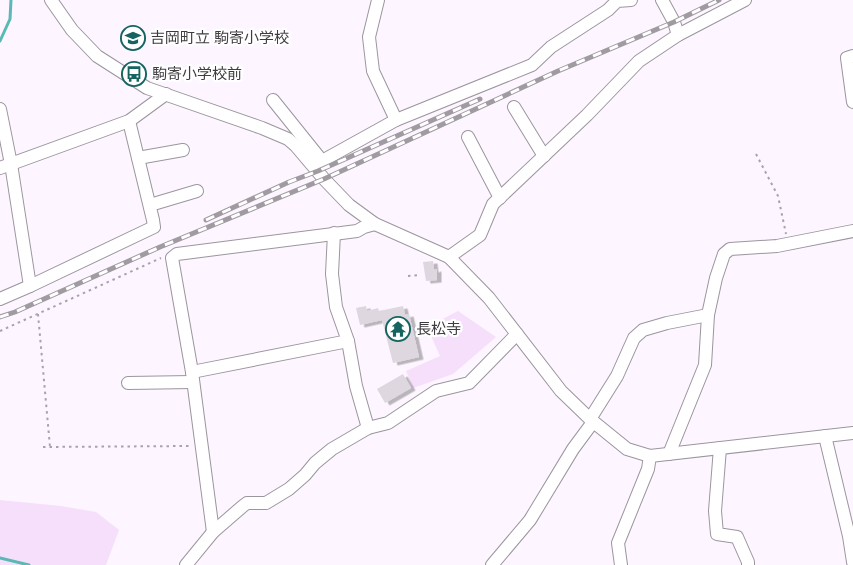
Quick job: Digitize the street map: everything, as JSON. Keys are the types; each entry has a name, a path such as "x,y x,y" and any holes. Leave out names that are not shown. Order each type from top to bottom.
{"street":[{"path":"51,0 72,30 97,56 147,88 262,128 293,136 322,162 396,120 532,65 551,48 608,10 617,0 631,0"},
{"path":"378,0 369,37 373,71 396,120"},
{"path":"662,0 674,22 678,35"},
{"path":"449,257 480,235 493,204 587,115 639,61 678,35 745,0"},
{"path":"853,56 847,58 853,102"},
{"path":"5,166 129,121 166,94"},
{"path":"273,100 293,136 296,146 348,205 375,224 449,257 489,298 561,391 627,449 650,456 853,433"},
{"path":"514,107 544,156"},
{"path":"0,109 5,166 30,286"},
{"path":"0,300 154,227 129,121"},
{"path":"468,137 500,198"},
{"path":"138,158 183,150"},
{"path":"150,205 197,191"},
{"path":"213,532 192,377 172,258 177,254 357,231 375,224"},
{"path":"669,454 705,366 708,315 716,278 724,254 730,249 777,246 853,231"},
{"path":"334,234 332,274 336,307 348,342 356,386 368,428"},
{"path":"492,565 530,520 592,420 617,376 634,338 643,330 708,315"},
{"path":"186,565 213,532 247,503 266,503 289,489 332,449 368,428 388,423 436,391 468,383 517,334"},
{"path":"128,383 192,377 348,342"},
{"path":"825,436 849,536 853,562"},
{"path":"720,448 715,512 717,534 737,537 748,565"},
{"path":"621,565 618,543 648,469 650,456"}],"path":[{"path":"756,154 778,196 788,244"},
{"path":"0,331 160,258 175,255"},
{"path":"408,276 419,275"},
{"path":"38,314 50,447"},
{"path":"43,447 202,446"}],"shaded area":[{"path":"458,311 496,337 453,374 413,388 406,371 440,356 427,327"},
{"path":"0,500 61,506 96,512 119,530 106,565 0,565"}],"building":[{"path":"433,261 434,270 437,269 437,280 426,281 423,262"},
{"name":"長松寺","path":"366,306 367,311 378,308 379,311 403,306 405,315 409,314 419,357 393,363 382,320 360,325 356,308"},
{"path":"403,374 411,388 385,403 377,389"}],"waterway":[{"path":"0,41 10,19 11,0"},
{"path":"0,558 29,565"}],"railway":[{"path":"0,317 160,247 324,179 558,71 674,22 719,0"},
{"path":"206,220 480,99"}],"place":[{"name":"吉岡町立 駒寄小学校","path":"133,38"},
{"name":"駒寄小学校前","path":"134,74"},
{"name":"長松寺","path":"398,329"}]}
